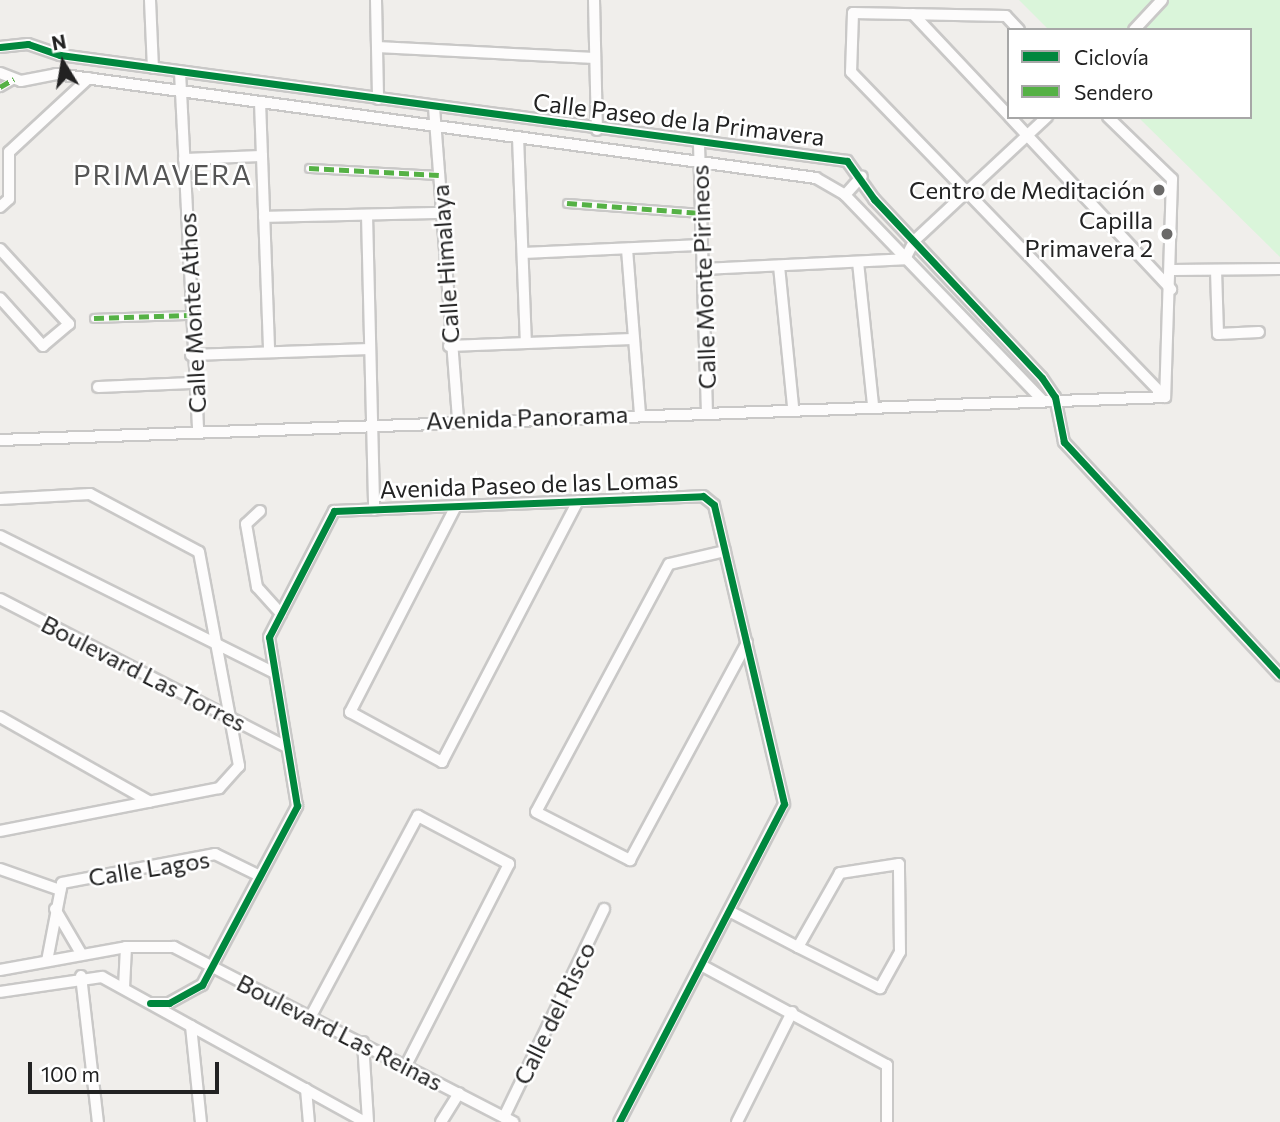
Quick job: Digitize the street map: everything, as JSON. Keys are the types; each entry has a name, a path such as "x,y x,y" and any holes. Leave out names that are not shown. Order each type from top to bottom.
{"street":[{"path":"150,0 153,68"},
{"path":"376,0 378,99"},
{"path":"594,0 597,130"},
{"path":"1136,28 1162,0"},
{"path":"1017,28 1006,16 853,13 853,80 874,90 1166,397"},
{"path":"913,14 1007,115"},
{"name":"Calle Paseo de la Primavera","path":"0,47 28,44 60,55 699,145 847,161 914,241 1055,397"},
{"path":"377,47 595,58"},
{"path":"56,74 60,55"},
{"name":"Calle Monte Athos","path":"180,72 192,383 198,429"},
{"path":"0,73 13,79"},
{"name":"Calle Paseo de la Primavera","path":"13,79 56,74 89,78 816,178 845,195 1039,398 1052,408"},
{"path":"0,207 9,199 9,152 89,78"},
{"path":"0,87 13,79"},
{"path":"260,102 269,352"},
{"name":"Calle Himalaya","path":"434,107 449,346 458,419"},
{"path":"1011,119 1171,289"},
{"path":"703,269 905,259 914,241 1045,119"},
{"path":"1110,119 1172,179 1172,270 1166,397"},
{"path":"518,137 526,343"},
{"name":"Calle Monte Pirineos","path":"699,145 707,410"},
{"path":"184,159 262,156"},
{"path":"816,178 827,158"},
{"path":"309,168 439,175"},
{"path":"845,195 862,176"},
{"path":"567,203 701,213"},
{"path":"264,218 441,213"},
{"path":"367,215 370,349 376,422 374,510"},
{"path":"523,253 702,245"},
{"path":"0,249 69,324 43,346 0,299"},
{"path":"627,249 632,339 640,413"},
{"path":"858,262 873,404"},
{"path":"779,266 793,407"},
{"path":"1172,270 1280,269"},
{"path":"1216,270 1218,334 1259,332"},
{"path":"94,318 190,315"},
{"path":"449,346 632,339"},
{"path":"191,355 370,349"},
{"path":"98,387 192,383"},
{"path":"1055,397 1052,408 1064,442 1280,675"},
{"name":"Avenida Panorama","path":"0,440 376,422 1055,397 1166,397"},
{"path":"0,499 90,494 199,552 239,765 231,779 219,788 5,830 0,823"},
{"name":"Avenida Paseo de las Lomas","path":"150,1003 187,997 212,966 297,806 269,637 334,512 704,496 714,505 784,804 619,1122"},
{"path":"456,506 350,712 442,762 578,501"},
{"path":"260,511 246,524 257,587 281,614"},
{"path":"0,536 275,673"},
{"path":"725,551 669,564 536,812 630,860 747,643"},
{"name":"Boulevard Las Torres","path":"0,598 287,747"},
{"path":"0,717 150,802"},
{"path":"311,1016 418,816 509,864 406,1065"},
{"name":"Calle Lagos","path":"47,961 62,883 215,854 260,876"},
{"path":"729,911 799,947 880,988 900,952 899,864 840,873 799,947"},
{"path":"0,869 60,890"},
{"path":"55,909 82,955"},
{"name":"Calle del Risco","path":"509,1119 604,909"},
{"path":"124,988 126,947"},
{"name":"Boulevard Las Reinas","path":"0,970 126,947 174,947 509,1119"},
{"path":"701,965 887,1065 887,1122"},
{"path":"81,976 98,1122"},
{"path":"0,992 81,976 102,977 366,1122"},
{"path":"737,1122 792,1012"},
{"path":"191,1026 201,1122"},
{"path":"363,1042 366,1122"},
{"path":"306,1089 309,1122"},
{"path":"441,1122 459,1093"}],"green space":[{"path":"1019,0 1280,0 1280,257 1140,119 1252,119 1252,28 1047,28"}],"marked path":[{"path":"0,87 14,79"},
{"path":"309,168 439,175"},
{"path":"567,203 701,213"},
{"path":"94,318 190,315"}],"cycle path":[{"path":"0,47 28,44 60,55 847,161 874,199 1042,378 1055,397 1064,442 1280,675"},
{"path":"150,1003 169,1003 202,985 297,806 269,637 334,511 703,496 714,505 784,804 619,1122"}],"place":[{"name":"Centro de Meditación","path":"1159,190"},
{"name":"Capilla Primavera 2","path":"1167,234"}],"district":[{"name":"PRIMAVERA","path":"163,174"}]}
